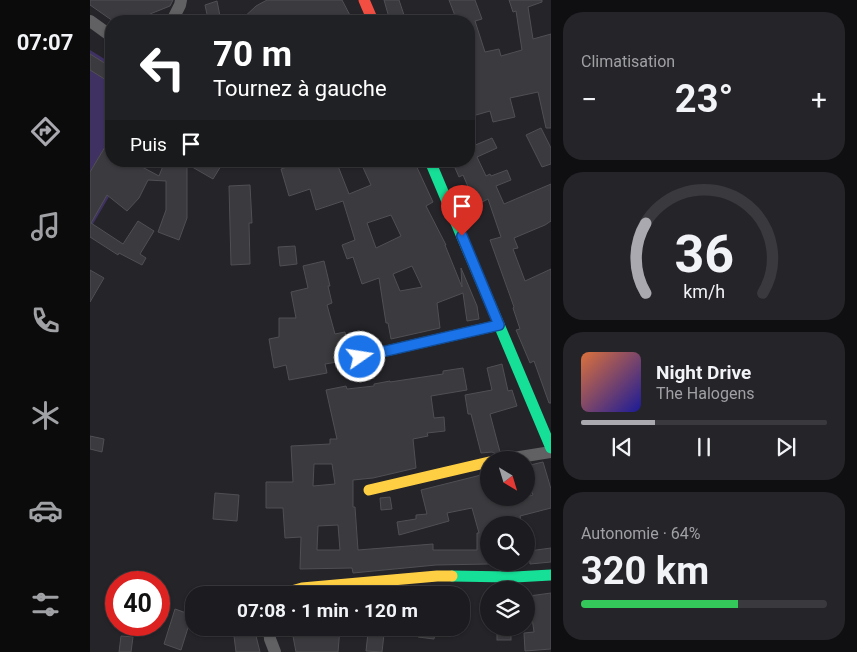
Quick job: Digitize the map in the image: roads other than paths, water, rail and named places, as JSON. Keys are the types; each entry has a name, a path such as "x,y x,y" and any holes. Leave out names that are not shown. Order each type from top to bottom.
{"main road":[{"path":"364,0 370,15"},
{"path":"433,167 550,448"},
{"path":"360,357 499,325"},
{"path":"369,490 480,464"},
{"path":"324,586 437,576 515,577 551,575"}],"street":[{"path":"175,15 181,0"},
{"path":"90,21 105,32"},
{"path":"535,452 550,448"},
{"path":"270,636 275,652"}]}
